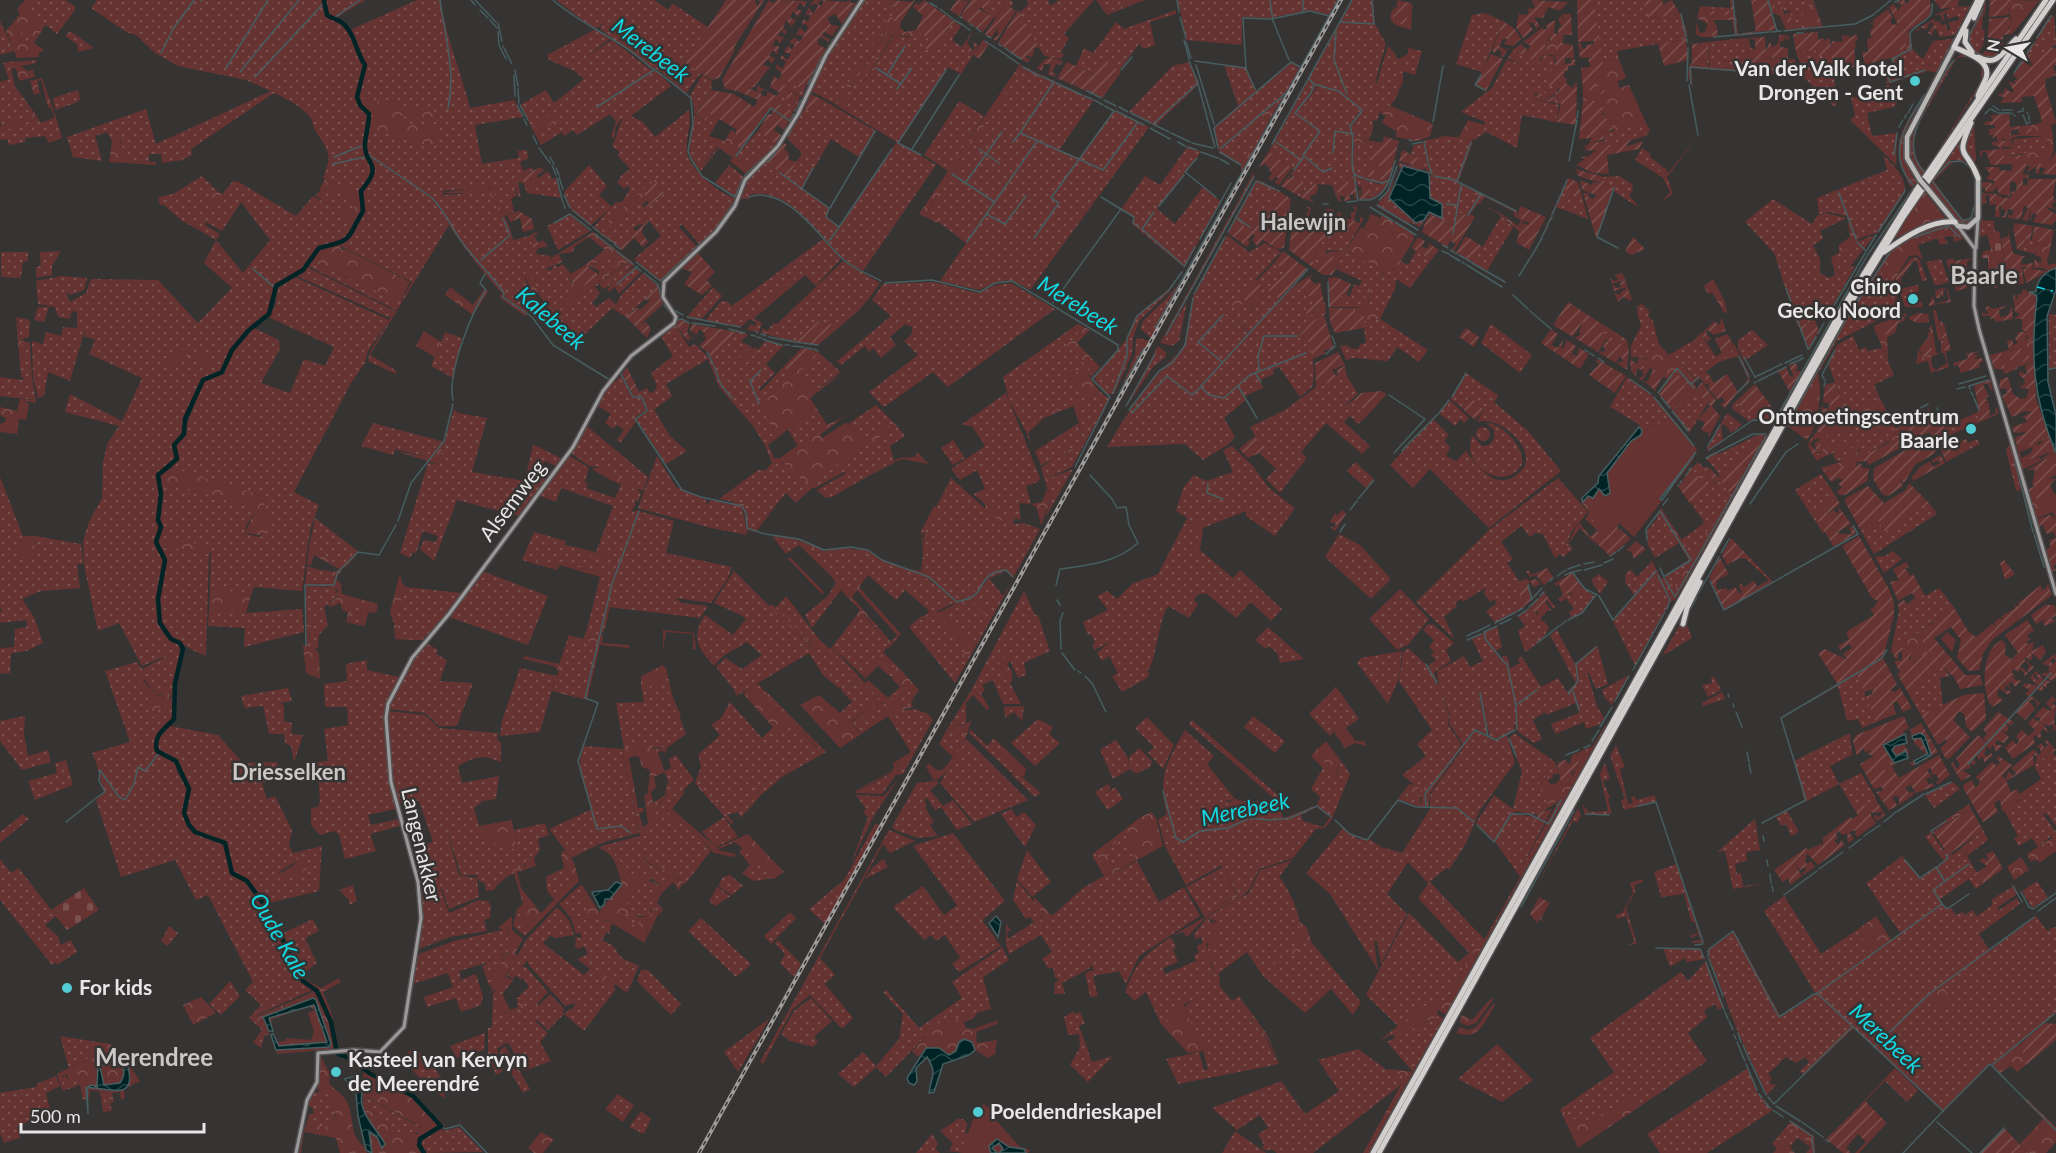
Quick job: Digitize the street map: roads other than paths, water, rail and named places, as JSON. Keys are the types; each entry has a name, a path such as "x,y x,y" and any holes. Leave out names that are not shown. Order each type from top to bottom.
{"highway":[{"path":"1956,46 1966,31 1980,0"},
{"path":"1956,46 1980,0"},
{"path":"1373,1153 1845,303 1894,223 2046,0"},
{"path":"1379,1153 1880,254 2053,0"},
{"path":"1966,31 1965,42 1972,52"},
{"path":"1956,46 1982,59 1995,60 2020,37"},
{"path":"1956,46 1979,60 1987,70 1987,77 1976,102"},
{"path":"1977,111 1962,147 1965,158 1975,167 1978,178"},
{"path":"1945,222 1949,215"},
{"path":"1880,254 1907,236 1945,222 1956,224"},
{"path":"1683,624 1687,608 1714,556 1713,550"}],"main road":[{"name":"Alsemweg","path":"424,643 449,614 573,447 597,400 631,356 674,323 676,316 665,302 662,285 716,232 735,206 745,180 778,147 798,114 826,55 862,0"},
{"path":"1956,46 1907,137 1907,158 1920,180 1975,249"},
{"path":"1978,178 1975,311 2036,532 2056,594"},
{"path":"1956,224 1970,226 1978,218"},
{"name":"Langenakker","path":"296,1153 307,1100 317,1082 318,1053 354,1050 380,1052 405,1025 421,918 418,882 391,782 386,710 405,669 424,643"}],"water":[{"path":"1403,166 1429,173 1430,198 1442,204 1442,218 1429,212 1424,220 1416,223 1389,198"},
{"path":"2056,268 2056,290 2047,316 2048,382 2056,415 2056,453 2042,414 2038,395 2034,358 2037,298 2029,292 2036,292 2042,277"},
{"path":"1639,427 1642,430 1641,435 1631,441 1607,473 1610,493 1605,496 1599,489 1593,498 1588,496 1583,502 1582,498 1598,483 1599,476"},
{"path":"1696,452 1662,500 1660,499"},
{"path":"1920,733 1925,736 1931,755 1915,764 1914,761 1928,754 1921,738 1913,739 1912,736"},
{"path":"1905,734 1907,743 1895,746 1892,750 1896,756 1906,751 1908,758 1894,763 1883,745"},
{"path":"616,882 622,884 610,899 605,899 604,905 600,908 592,892 608,890"},
{"path":"996,916 1001,922 998,937 989,923"},
{"path":"313,998 316,1000 331,1044 329,1047 276,1050 271,1035 273,1034 279,1046 327,1042 314,1005 269,1018 273,1031 269,1031 263,1017"},
{"path":"964,1039 972,1042 975,1050 969,1055 943,1064 934,1092 929,1093 933,1071 927,1057 916,1068 917,1081 914,1085 909,1083 907,1078 926,1048 939,1048 949,1055 956,1051 959,1042"},
{"path":"117,1054 128,1067 130,1079 128,1086 116,1091 87,1088 88,1114 86,1088 92,1085 97,1087 98,1063 106,1059 107,1062 100,1067 104,1085 120,1083 122,1080 124,1071 122,1066 117,1060 108,1061 107,1059"},
{"path":"359,1075 364,1084 363,1110 385,1144 382,1148 377,1137 369,1132 372,1153 366,1150 358,1116 356,1093 345,1079"},
{"path":"997,1139 1009,1147 1024,1149 1026,1153 999,1153 1003,1149 999,1143 992,1148 997,1153 991,1153 989,1146"}],"waterway":[{"path":"161,53 173,29 194,0"},
{"path":"226,68 268,0"},
{"path":"240,72 299,0"},
{"name":"Oude Kale","path":"324,0 327,15 346,26 365,65 357,97 360,105 369,114 365,150 372,165 372,174 361,191 363,211 348,237 338,243 319,248 303,270 276,286 269,314 249,330 232,350 222,372 203,380 185,419 184,434 174,445 177,459 158,475 161,494 158,520 161,527 156,542 165,560 158,599 160,623 171,639 180,643 183,649 175,683 174,719 160,733 156,745 157,751 176,761 189,789 184,813 189,825 195,832 225,843 232,873 247,881 268,910 303,981 317,991 331,1022 336,1048"},
{"path":"332,19 360,0"},
{"path":"440,0 450,67 448,108"},
{"path":"471,0 475,5"},
{"path":"475,0 496,22"},
{"name":"Merebeek","path":"553,0 639,57 691,98 693,124 688,151 691,159 702,176 735,197"},
{"path":"838,39 865,0"},
{"path":"1177,0 1179,12"},
{"path":"1270,0 1273,21 1289,60"},
{"path":"1303,0 1303,11"},
{"path":"1220,149 1287,92 1338,0"},
{"path":"1272,144 1352,0"},
{"path":"1340,22 1374,24 1372,0"},
{"path":"1733,0 1736,34"},
{"path":"1768,0 1777,31"},
{"path":"1812,28 1855,24 1873,15 1891,0"},
{"path":"1895,2 1899,0"},
{"path":"930,3 937,7"},
{"path":"1925,70 1890,82 1886,73 1894,65 1892,59 1911,49 1910,33 1931,14 1932,4"},
{"path":"255,77 322,5"},
{"path":"1969,12 1971,6"},
{"path":"940,9 953,19"},
{"path":"1969,44 1969,36 1983,9"},
{"path":"480,10 488,18"},
{"path":"1255,89 1246,69 1243,18 1271,19 1310,11 1329,16"},
{"path":"1958,32 1968,13"},
{"path":"1681,14 1686,37"},
{"path":"2026,55 2051,16"},
{"path":"1180,17 1186,38"},
{"path":"490,20 497,28"},
{"path":"954,20 963,25"},
{"path":"498,23 502,41"},
{"path":"836,37 842,28"},
{"path":"976,28 981,32"},
{"path":"1784,31 1810,28"},
{"path":"1771,32 1781,31"},
{"path":"498,32 499,45 506,59"},
{"path":"1336,32 1334,60 1347,94"},
{"path":"1714,37 1769,32"},
{"path":"1797,33 1803,33"},
{"path":"987,36 991,38"},
{"path":"1937,72 1954,39"},
{"path":"1184,40 1189,59"},
{"path":"985,41 997,49"},
{"path":"1186,42 1191,58"},
{"path":"503,46 512,64"},
{"path":"887,75 905,46"},
{"path":"1005,48 1009,51"},
{"path":"1687,81 1688,48"},
{"path":"999,50 1019,64"},
{"path":"1973,50 1982,56"},
{"path":"1010,52 1021,59"},
{"path":"819,62 822,57"},
{"path":"1121,70 1132,57"},
{"path":"2022,61 2024,57"},
{"path":"1946,71 1954,60"},
{"path":"1169,132 1153,124 1198,83 1189,61"},
{"path":"1195,61 1246,68"},
{"path":"1215,127 1291,62 1300,67"},
{"path":"2014,73 2021,62"},
{"path":"816,69 818,64"},
{"path":"1196,65 1214,124"},
{"path":"1433,122 1443,66"},
{"path":"1023,67 1039,76"},
{"path":"1691,84 1690,67 1766,73"},
{"path":"876,68 901,84"},
{"path":"897,89 912,68"},
{"path":"515,70 518,86"},
{"path":"597,107 654,70"},
{"path":"921,155 898,143 946,70"},
{"path":"813,75 815,71"},
{"path":"1933,94 1945,73"},
{"path":"514,75 515,96"},
{"path":"811,91 818,75"},
{"path":"912,149 959,75"},
{"path":"1481,75 1475,85 1485,90"},
{"path":"1041,76 1054,82 1020,133 1103,170 1138,122"},
{"path":"808,84 812,77"},
{"path":"1309,79 1314,84 1338,91 1361,109 1362,111 1350,126 1353,139 1353,170 1355,175 1363,178"},
{"path":"1056,83 1082,95"},
{"path":"1198,84 1215,147"},
{"path":"1303,155 1320,131 1295,113 1311,93 1314,84"},
{"path":"1689,85 1698,135"},
{"path":"803,98 808,87"},
{"path":"518,89 519,103"},
{"path":"1087,91 1101,98"},
{"path":"1155,328 1287,92"},
{"path":"1913,185 1900,162 1899,151 1905,128 1924,95"},
{"path":"1084,96 1092,99"},
{"path":"1924,172 1917,163 1913,144 1918,124 1932,96"},
{"path":"788,136 808,98"},
{"path":"796,111 801,100"},
{"path":"1094,100 1103,105"},
{"path":"1104,100 1116,106"},
{"path":"1908,113 1913,104"},
{"path":"517,105 523,116"},
{"path":"520,105 528,120"},
{"path":"1034,238 1059,203 1051,198 1114,111 1105,106"},
{"path":"1993,106 1999,110"},
{"path":"1119,107 1128,112"},
{"path":"736,156 771,108 790,121 794,114"},
{"path":"2018,112 2023,111 2023,108"},
{"path":"1985,114 1990,109"},
{"path":"1991,109 1996,112"},
{"path":"2002,110 2012,110"},
{"path":"1116,111 1144,125"},
{"path":"1577,118 1578,111"},
{"path":"1131,113 1151,123"},
{"path":"1998,113 2010,113"},
{"path":"2023,115 2027,124 2030,122"},
{"path":"524,119 527,125"},
{"path":"1569,161 1577,120"},
{"path":"1899,127 1903,120"},
{"path":"1150,128 1170,139"},
{"path":"1214,128 1218,148"},
{"path":"830,208 875,131"},
{"path":"1333,153 1335,131 1354,134"},
{"path":"966,182 1002,132"},
{"path":"1013,142 1020,133"},
{"path":"1171,133 1190,142"},
{"path":"1894,155 1897,133"},
{"path":"778,142 782,135"},
{"path":"533,136 537,144"},
{"path":"967,242 1037,141"},
{"path":"1275,141 1298,158"},
{"path":"1178,142 1185,146"},
{"path":"1412,144 1422,142"},
{"path":"1424,142 1428,161"},
{"path":"1457,181 1471,142"},
{"path":"1192,143 1213,148"},
{"path":"334,157 361,146"},
{"path":"1187,147 1197,150"},
{"path":"539,148 547,159"},
{"path":"746,174 774,148"},
{"path":"839,227 892,149"},
{"path":"979,149 999,163"},
{"path":"768,161 776,152"},
{"path":"1201,152 1218,158"},
{"path":"1220,152 1241,165"},
{"name":"Kalebeek","path":"369,155 431,197"},
{"path":"1294,170 1304,156 1323,172 1332,168"},
{"path":"333,164 365,157"},
{"path":"550,157 554,164"},
{"path":"1197,158 1185,172 1216,197"},
{"path":"1220,159 1229,164"},
{"path":"1369,200 1384,190 1395,161"},
{"path":"1931,182 1949,162 1961,161 1970,167"},
{"path":"1428,163 1432,174"},
{"path":"552,165 556,175"},
{"path":"1379,200 1388,191 1397,166"},
{"path":"556,168 559,175"},
{"path":"802,188 813,168"},
{"path":"780,173 829,208 826,217 839,227 829,241"},
{"path":"1973,173 1975,181"},
{"path":"952,174 993,201"},
{"path":"1159,206 1184,175"},
{"path":"1354,175 1358,200 1368,200"},
{"path":"1434,176 1454,180 1516,211"},
{"path":"559,177 563,189"},
{"path":"1166,335 1254,177"},
{"path":"557,178 563,203"},
{"path":"735,197 743,178"},
{"path":"1365,179 1382,183 1390,180"},
{"path":"1557,204 1567,180"},
{"path":"1228,232 1256,181 1275,189"},
{"path":"1932,181 1963,221 1971,218 1974,207"},
{"path":"1975,182 1975,200"},
{"path":"1200,239 1231,183"},
{"path":"1453,234 1461,185"},
{"path":"1775,420 1867,256 1914,187"},
{"path":"1614,188 1597,237 1618,248"},
{"path":"1878,232 1905,191"},
{"path":"1839,193 1856,239"},
{"path":"1468,215 1481,194"},
{"path":"564,195 570,208"},
{"name":"Merebeek","path":"749,197 763,195 790,206 844,260 881,281"},
{"path":"986,214 1005,224 1026,196"},
{"path":"1101,197 1134,217 1133,223 1139,227"},
{"name":"Kalebeek","path":"432,198 464,245 504,293 503,297 532,317 553,345 610,380"},
{"path":"716,228 735,201"},
{"path":"1347,202 1357,201"},
{"path":"1323,204 1328,204"},
{"path":"1446,204 1457,205"},
{"path":"1377,205 1418,230"},
{"path":"1552,215 1556,206"},
{"path":"1370,207 1393,221"},
{"path":"1053,303 1121,209"},
{"path":"572,210 591,225"},
{"path":"1154,212 1142,229 1183,265"},
{"path":"554,223 570,214 591,230"},
{"path":"1289,214 1289,220"},
{"path":"1236,217 1250,227"},
{"path":"1548,224 1552,217"},
{"path":"503,218 509,233"},
{"path":"1395,222 1416,235"},
{"path":"1542,237 1548,225"},
{"path":"1909,239 1948,226 1960,237"},
{"path":"593,227 599,232"},
{"path":"692,251 715,230"},
{"path":"595,234 614,249"},
{"path":"601,234 613,242"},
{"path":"481,260 510,235"},
{"path":"1826,319 1876,235"},
{"path":"1194,294 1225,237"},
{"path":"1531,257 1542,238"},
{"path":"1857,242 1865,250"},
{"path":"614,244 620,249"},
{"path":"1443,245 1448,248"},
{"path":"1184,267 1195,247"},
{"path":"1787,426 1846,320 1892,249"},
{"path":"1450,250 1454,252"},
{"path":"616,251 633,264"},
{"path":"1442,251 1449,254"},
{"path":"660,281 690,253"},
{"path":"1450,255 1460,261"},
{"path":"1459,255 1471,262"},
{"path":"1519,276 1530,258"},
{"path":"636,262 659,280"},
{"path":"1472,263 1505,282"},
{"path":"1467,265 1502,287"},
{"path":"635,266 641,271"},
{"path":"617,284 637,267"},
{"path":"253,269 275,288"},
{"path":"1201,386 1308,269"},
{"path":"1113,393 1127,356 1127,338 1137,316 1169,290 1182,272"},
{"path":"644,273 658,284 662,300"},
{"path":"453,400 452,389 457,360 467,328 486,290 480,283 485,274"},
{"name":"Merebeek","path":"885,283 932,280 980,292 995,283 1012,281 1118,345 1118,350 1092,379 1110,397 1075,467"},
{"path":"1328,282 1329,307"},
{"path":"1786,288 1808,349"},
{"path":"1513,295 1528,309"},
{"path":"1129,410 1159,371 1173,362 1185,345 1193,298"},
{"path":"664,305 670,312"},
{"path":"674,310 683,315"},
{"path":"1530,311 1551,329"},
{"path":"1222,362 1198,342 1223,315"},
{"path":"687,317 728,325"},
{"path":"678,320 682,319 689,323"},
{"path":"663,334 677,321"},
{"path":"692,323 715,326"},
{"path":"1818,334 1824,323"},
{"path":"730,325 740,327"},
{"path":"729,329 745,333"},
{"path":"761,334 766,336"},
{"path":"640,351 661,335"},
{"path":"751,335 755,336"},
{"path":"1259,370 1258,356 1264,336 1297,336"},
{"path":"1332,336 1335,344"},
{"path":"757,337 761,338"},
{"path":"769,337 801,343"},
{"path":"1809,349 1816,337"},
{"path":"763,339 767,341"},
{"path":"768,341 782,345"},
{"path":"803,343 818,345"},
{"path":"792,346 804,347"},
{"path":"1326,354 1335,346"},
{"path":"806,348 812,349"},
{"path":"1116,399 1144,348"},
{"path":"814,349 818,351"},
{"path":"1825,381 1822,375 1835,350"},
{"path":"707,352 713,364"},
{"path":"1132,413 1167,376 1192,395 1201,387 1209,395 1224,398 1250,375 1306,353"},
{"path":"1590,353 1594,356"},
{"path":"628,363 636,354"},
{"path":"1126,406 1155,354"},
{"path":"1785,363 1802,355"},
{"path":"1739,357 1749,377"},
{"path":"1744,357 1755,377"},
{"path":"1598,358 1604,362"},
{"path":"1798,361 1803,358"},
{"path":"1790,364 1797,361"},
{"path":"1755,377 1782,364"},
{"path":"714,366 721,385 732,398"},
{"path":"1758,381 1786,367"},
{"path":"1658,393 1677,368 1694,388"},
{"path":"2049,369 2056,368"},
{"path":"759,404 750,381 761,370"},
{"path":"1255,373 1261,382"},
{"path":"1452,397 1466,373"},
{"name":"Kalebeek","path":"621,374 633,397 642,397 647,411 635,419 682,490 701,497 742,506 746,513 747,528 765,534 799,539 824,550 851,547 868,550 882,560 929,577 957,602 972,597 988,577 998,571 1006,570 1013,577"},
{"path":"1959,384 1986,376"},
{"path":"1691,384 1699,377"},
{"path":"1630,379 1651,394"},
{"path":"1970,389 1969,386 1988,380"},
{"path":"1738,392 1748,382"},
{"path":"1238,386 1257,418"},
{"path":"1957,389 1965,387"},
{"path":"1971,392 1973,396"},
{"path":"1389,395 1425,419 1394,453"},
{"path":"1654,397 1694,446"},
{"path":"1661,397 1670,408"},
{"path":"1974,398 1979,410"},
{"path":"1439,413 1449,400"},
{"path":"398,521 411,483 444,441 453,404"},
{"path":"1898,420 1928,404"},
{"path":"1672,411 1677,417"},
{"path":"1408,444 1438,414"},
{"path":"1939,414 1944,425"},
{"path":"1678,418 1688,431"},
{"path":"1709,450 1753,420 1773,421"},
{"path":"1708,446 1720,425"},
{"path":"1706,458 1753,434 1766,434"},
{"path":"1665,579 1675,597 1766,436"},
{"path":"2009,436 2012,450"},
{"path":"1750,504 1786,452 1798,444"},
{"path":"1402,451 1407,445"},
{"path":"2015,462 2033,532"},
{"name":"Merebeek","path":"1056,585 1060,569 1111,559 1138,543 1129,525 1126,507 1117,508 1112,499 1090,475"},
{"path":"1358,499 1374,480"},
{"path":"1208,484 1207,493 1223,499"},
{"path":"1663,505 1668,499"},
{"path":"1350,510 1357,501"},
{"path":"631,833 621,826 597,829 578,761 598,703 585,698 612,584 639,511"},
{"path":"1647,540 1646,529 1660,511 1691,560 1665,576"},
{"path":"1340,532 1345,524"},
{"path":"306,646 305,585 334,585 338,572 358,552 379,555 396,525"},
{"path":"1710,581 1724,610 1858,534 1853,526"},
{"path":"2034,534 2044,567"},
{"path":"1721,553 1729,539"},
{"path":"1618,551 1624,546"},
{"path":"1610,556 1616,552"},
{"path":"1698,594 1719,557"},
{"path":"1604,563 1613,559"},
{"path":"1584,564 1594,562"},
{"path":"1568,569 1580,565"},
{"path":"1584,570 1602,565"},
{"path":"1660,568 1664,577"},
{"path":"1557,576 1566,570"},
{"path":"1573,572 1581,570"},
{"path":"1599,596 1613,620 1656,571"},
{"path":"1565,575 1572,572 1585,589 1597,595"},
{"path":"1658,575 1670,600 1667,609"},
{"path":"1550,581 1553,578"},
{"path":"1528,585 1532,599"},
{"path":"1531,600 1542,588"},
{"path":"1540,596 1544,592"},
{"path":"1568,620 1582,613 1595,596"},
{"path":"1691,608 1697,597"},
{"path":"1529,607 1538,599"},
{"name":"Merebeek","path":"1057,600 1060,605"},
{"path":"1518,611 1523,608"},
{"path":"1518,616 1528,609"},
{"path":"1495,623 1516,612"},
{"path":"1633,670 1665,612"},
{"name":"Merebeek","path":"1061,649 1060,621 1063,613"},
{"path":"1500,624 1511,619"},
{"path":"1561,625 1566,621"},
{"path":"1476,632 1490,625"},
{"path":"1497,626 1484,632 1486,640 1505,663"},
{"path":"1537,643 1559,626"},
{"path":"1467,636 1475,632"},
{"path":"1467,640 1481,634"},
{"path":"1568,694 1578,681 1576,664 1596,647"},
{"path":"1762,823 1806,800 1781,718 1881,659 1887,650"},
{"name":"Merebeek","path":"1062,653 1075,670"},
{"path":"1507,663 1516,706 1517,729"},
{"path":"1426,664 1437,683"},
{"path":"1968,764 2051,673"},
{"name":"Merebeek","path":"1085,676 1092,683 1106,712"},
{"path":"1615,701 1629,676"},
{"path":"1516,705 1537,690"},
{"path":"1573,691 1579,710"},
{"path":"1480,693 1488,736"},
{"path":"1600,727 1612,707"},
{"path":"1736,712 1742,727"},
{"path":"1426,806 1425,794 1475,730 1496,740 1515,730"},
{"path":"1592,741 1599,730"},
{"path":"1509,738 1516,756"},
{"path":"1584,748 1590,745"},
{"path":"1566,755 1579,750"},
{"path":"1747,752 1749,762"},
{"path":"96,798 105,792 99,781 100,770 119,797 125,800 134,784 138,767 145,771 159,753"},
{"path":"1749,764 1751,773"},
{"path":"1926,794 1951,782"},
{"name":"Merebeek","path":"1163,791 1176,838 1183,842 1200,831 1228,828 1250,818 1270,820 1290,818 1317,806 1331,817"},
{"path":"1898,811 1924,794"},
{"path":"66,822 95,799"},
{"name":"Merebeek","path":"1335,820 1350,834 1367,840 1398,800 1416,807 1457,808 1474,822"},
{"name":"Merebeek","path":"1477,825 1494,842 1511,814 1529,814 1549,824 1561,800"},
{"name":"Merebeek","path":"1638,806 1656,802 1703,942"},
{"path":"1521,907 1574,811"},
{"path":"1884,822 1897,811"},
{"name":"Merebeek","path":"1586,814 1609,815"},
{"path":"1933,833 1931,831 1946,821"},
{"path":"1864,836 1880,825"},
{"path":"1763,836 1764,841"},
{"path":"1849,848 1861,839"},
{"path":"1819,869 1843,852"},
{"path":"1937,867 1948,858 1946,855"},
{"path":"1767,860 1768,866"},
{"path":"1905,860 1920,878 1936,867 1944,880"},
{"path":"1942,904 1933,890 1969,864"},
{"path":"1784,895 1817,871"},
{"path":"1770,874 1771,883"},
{"path":"1772,886 1773,891"},
{"path":"2013,886 2022,902"},
{"path":"2021,892 2029,907 2033,909 2056,893"},
{"path":"1816,994 1942,904 1947,909 1969,894"},
{"path":"2038,911 2056,898"},
{"path":"1874,1047 1929,994 2034,917"},
{"name":"Merebeek","path":"1708,957 1709,949 1733,931 1779,1017 1814,994 1818,994 1943,1111 1990,1064 2056,1130"},
{"path":"1695,945 1703,944"},
{"path":"1656,948 1700,949 1704,958"},
{"path":"1709,959 1723,996"},
{"path":"1706,962 1712,979"},
{"path":"1713,981 1724,1010"},
{"path":"1725,1012 1728,1019"},
{"path":"1992,1065 2054,1014"},
{"path":"1729,1021 1733,1030"},
{"path":"1768,1097 1774,1104 1852,1027"},
{"path":"1738,1033 1741,1042"},
{"path":"1734,1035 1736,1039"},
{"path":"1737,1042 1745,1061"},
{"path":"1743,1045 1750,1061"},
{"name":"Oude Kale","path":"338,1054 352,1059 369,1073 413,1096 441,1126 420,1139 419,1145 424,1153"},
{"path":"1751,1063 1766,1095"},
{"path":"1746,1064 1757,1090"},
{"path":"1759,1094 1762,1098"},
{"path":"1764,1101 1770,1108"},
{"path":"1776,1106 1800,1121"},
{"path":"1773,1110 1783,1117"},
{"path":"1903,1153 1943,1111"},
{"path":"1790,1121 1812,1136 1814,1153"},
{"path":"1802,1122 1823,1137"},
{"path":"1937,1122 1972,1153"},
{"path":"441,1126 445,1129 460,1125 487,1153"},
{"path":"1980,1153 2004,1128"}],"railway":[{"path":"699,1153 1341,0"}],"place":[{"name":"Van der Valk hotel Drongen - Gent","path":"1915,81"},
{"name":"Chiro Gecko Noord","path":"1913,299"},
{"name":"Ontmoetingscentrum Baarle","path":"1971,429"},
{"name":"For kids","path":"67,988"},
{"name":"Kasteel van Kervyn de Meerendré","path":"336,1072"},
{"name":"Poeldendrieskapel","path":"978,1112"}],"district":[{"name":"Halewijn","path":"1303,222"},
{"name":"Baarle","path":"1984,276"},
{"name":"Driesselken","path":"289,772"},
{"name":"Merendree","path":"154,1058"}]}
